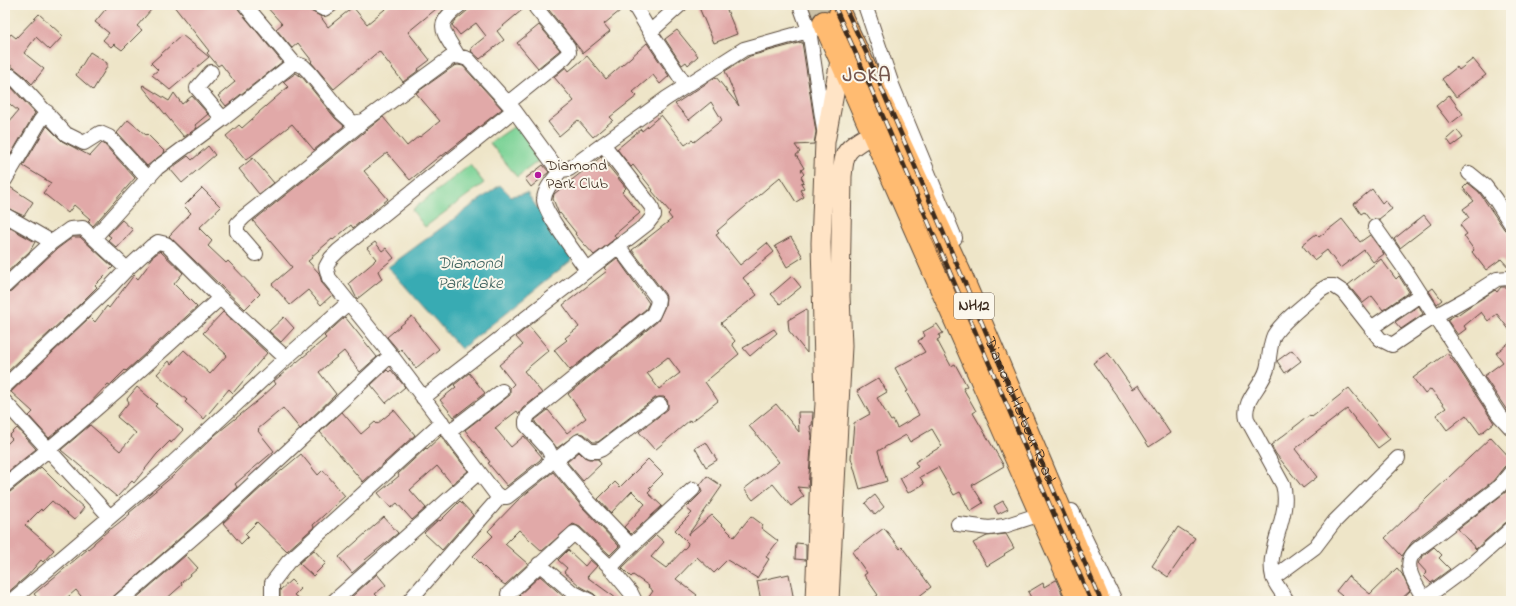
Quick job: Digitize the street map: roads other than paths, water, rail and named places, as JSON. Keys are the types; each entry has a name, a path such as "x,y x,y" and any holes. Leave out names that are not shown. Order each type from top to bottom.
{"highway":[{"name":"Diamond Harbour Road","path":"828,22 848,54 882,129 1041,514 1079,601"},
{"name":"Diamond Harbour Road","path":"882,129 959,272 1099,601"}],"main road":[{"path":"815,601 820,473 825,404 821,243 825,142 848,54"},
{"path":"829,601 842,346 840,296 842,176 844,159 847,152 852,147 882,129"}],"street":[{"path":"245,5 294,63 303,66 309,72 342,113 353,123 364,121"},
{"path":"316,5 324,9 331,5"},
{"path":"458,56 443,30 442,24 460,5"},
{"path":"634,5 686,86"},
{"path":"650,32 680,5"},
{"path":"800,5 828,22"},
{"path":"865,5 892,85 1055,477 1115,601"},
{"path":"536,8 568,47 569,52 565,57 511,106 338,250 331,258 326,268 330,278 348,303 391,355 495,493 500,497 507,497 547,466 553,459 579,441 590,451 602,449 660,405"},
{"path":"256,254 237,232 237,224 244,216 364,121 450,58 458,56 468,58 511,106 555,166 561,170 569,169 686,86 744,48 828,22"},
{"path":"825,142 828,22"},
{"path":"94,238 157,168 223,119 294,63"},
{"path":"211,72 197,88 223,119"},
{"path":"5,75 11,76 17,80 66,134 84,143 100,133 109,137 147,178"},
{"path":"5,180 47,112"},
{"path":"423,398 647,224 654,215 652,206 603,144"},
{"path":"561,170 546,191 543,200 548,212 587,270"},
{"path":"1469,173 1485,186 1511,224"},
{"path":"5,215 52,242"},
{"path":"1375,227 1406,271 1499,416 1511,428"},
{"path":"5,286 52,242 70,229 83,228 127,269"},
{"path":"5,386 109,288 127,269 158,242 166,244 220,298 286,358"},
{"path":"618,246 658,299 653,314 528,415 526,425 548,449 553,459 589,502 631,546"},
{"path":"1287,601 1273,578 1271,567 1286,495 1283,484 1247,419 1245,411 1264,377 1274,336 1281,326 1321,290 1328,286 1334,286 1343,292 1380,339 1392,345 1435,316 1497,280 1508,278 1511,279"},
{"path":"1371,328 1420,295"},
{"path":"5,485 49,450 220,298"},
{"path":"11,601 163,472 286,358 348,303"},
{"path":"125,599 217,517 391,355"},
{"path":"272,601 272,583 288,562 445,427 502,391"},
{"path":"5,402 110,517"},
{"path":"1273,578 1315,547 1334,522 1398,458"},
{"path":"334,601 479,472"},
{"path":"1510,477 1494,491 1415,551 1409,564 1410,570 1425,601 1432,593 1474,562 1511,529"},
{"path":"610,568 631,546 693,489"},
{"path":"409,601 500,497"},
{"path":"958,524 989,528 1004,526 1041,514"},
{"path":"508,594 574,533 610,568 631,593 635,601"},
{"path":"539,564 572,592 590,601"}],"water":[{"name":"Diamond Park Lake","path":"500,185 511,196 527,193 573,259 461,349 388,267"}],"tunnel":[{"path":"817,5 824,22"}],"railway":[{"path":"834,5 1091,601"},
{"path":"844,5 866,52 1101,601"}],"place":[{"name":"Diamond Park Club","path":"538,175"}],"district":[{"name":"JOKA","path":"867,76"}]}
